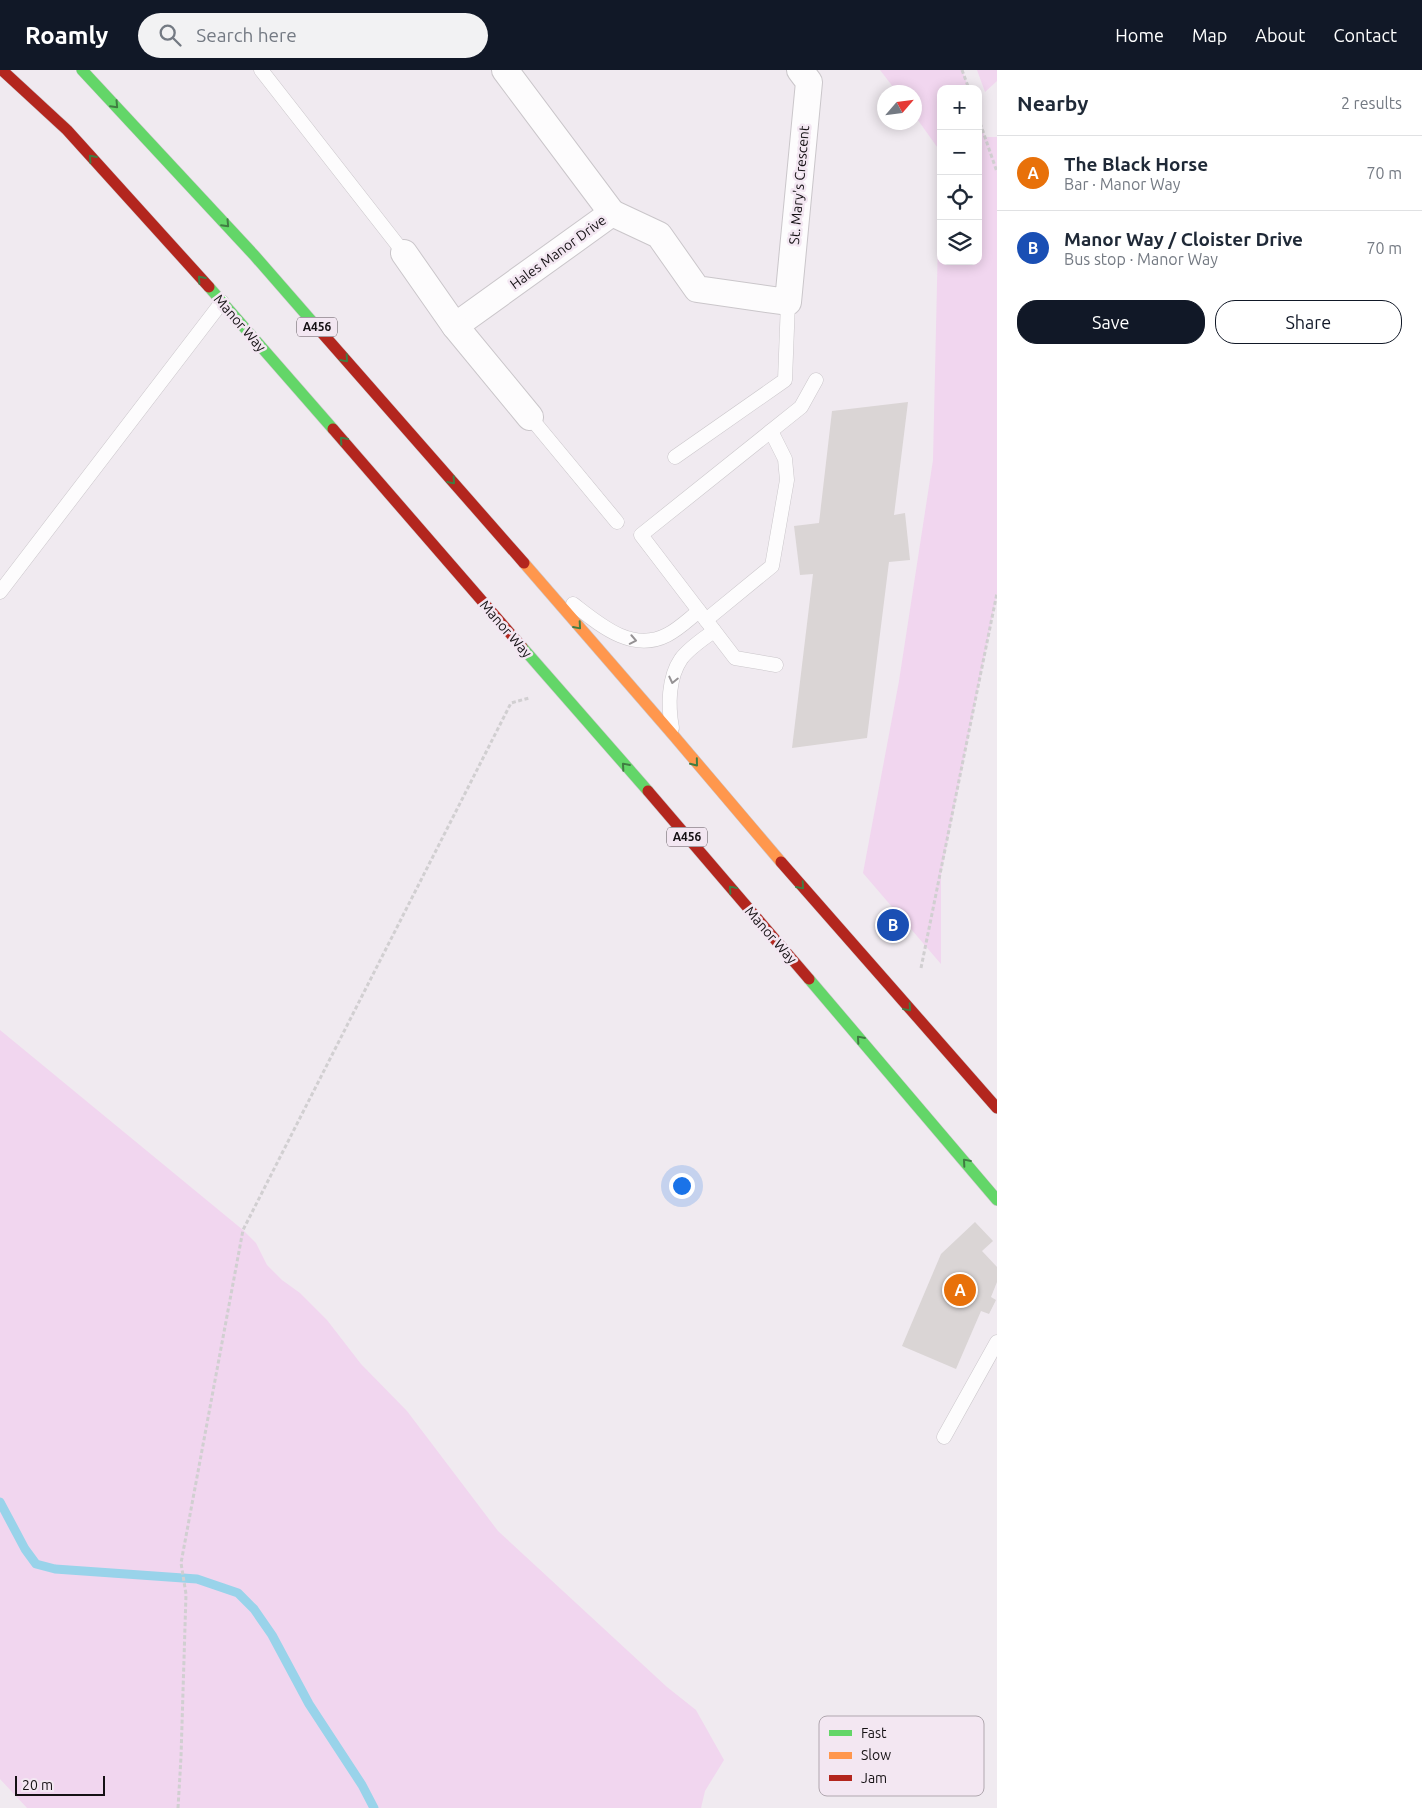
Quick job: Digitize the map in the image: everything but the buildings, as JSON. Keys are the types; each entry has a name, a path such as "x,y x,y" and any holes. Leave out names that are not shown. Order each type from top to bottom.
{"highway":[{"name":"Manor Way","path":"2,70 67,130 222,302 657,802 997,1200"},
{"name":"A456","path":"87,73 254,255 674,736 740,816 997,1108"}],"street":[{"name":"Hales Manor Drive","path":"455,326 612,213 505,70"},
{"name":"St. Mary's Crescent","path":"788,302 808,82 800,70"},
{"path":"612,213 659,234 697,289 788,302"},
{"path":"404,253 455,326 530,417"}],"lane":[{"path":"261,70 404,253"},
{"path":"0,592 222,302"},
{"name":"St. Mary's Crescent","path":"675,457 785,380 788,302"},
{"path":"776,665 735,658 641,535 801,407 816,380"},
{"path":"530,417 616,522"},
{"path":"674,736 671,722 670,692 676,668 706,620 772,566 787,480 785,459 771,431"},
{"path":"522,562 581,611 615,634 626,639 645,641 662,638 678,628 706,620"},
{"path":"944,1437 997,1342"}],"path":[{"path":"962,70 968,85"},
{"path":"982,129 997,172"},
{"path":"921,968 997,593"},
{"path":"178,1808 186,1594 181,1562 243,1230 511,703 534,697"}],"shaded area":[{"path":"880,70 962,70 968,85 937,85 937,147 922,126 922,85 892,85"},
{"path":"977,70 997,70 997,81 985,92"},
{"path":"982,128 985,137 997,137 997,593 941,873 941,964 863,873 899,681 933,460 937,265 982,265"},
{"path":"0,1030 243,1230 256,1243 267,1265 282,1280 300,1293 327,1320 361,1364 407,1411 498,1531 667,1687 696,1710 724,1760 705,1791 701,1808 27,1808 0,1779"}],"waterway":[{"path":"0,1502 25,1549 36,1564 55,1569 197,1579 238,1593 254,1609 272,1635 309,1704 362,1785 374,1808"}],"traffic: fast":[{"path":"82,70 254,255 316,326"},
{"path":"209,287 333,429"},
{"path":"522,647 648,791"},
{"path":"809,979 997,1200"}],"traffic: slow":[{"path":"524,563 781,862"}],"traffic: jam":[{"path":"2,70 67,130 209,287"},
{"path":"316,326 524,563"},
{"path":"333,429 522,647"},
{"path":"648,791 809,979"},
{"path":"781,862 997,1108"}],"place":[{"name":"Manor Way / Cloister Drive","path":"893,925"},
{"name":"The Black Horse","path":"960,1290"}]}
